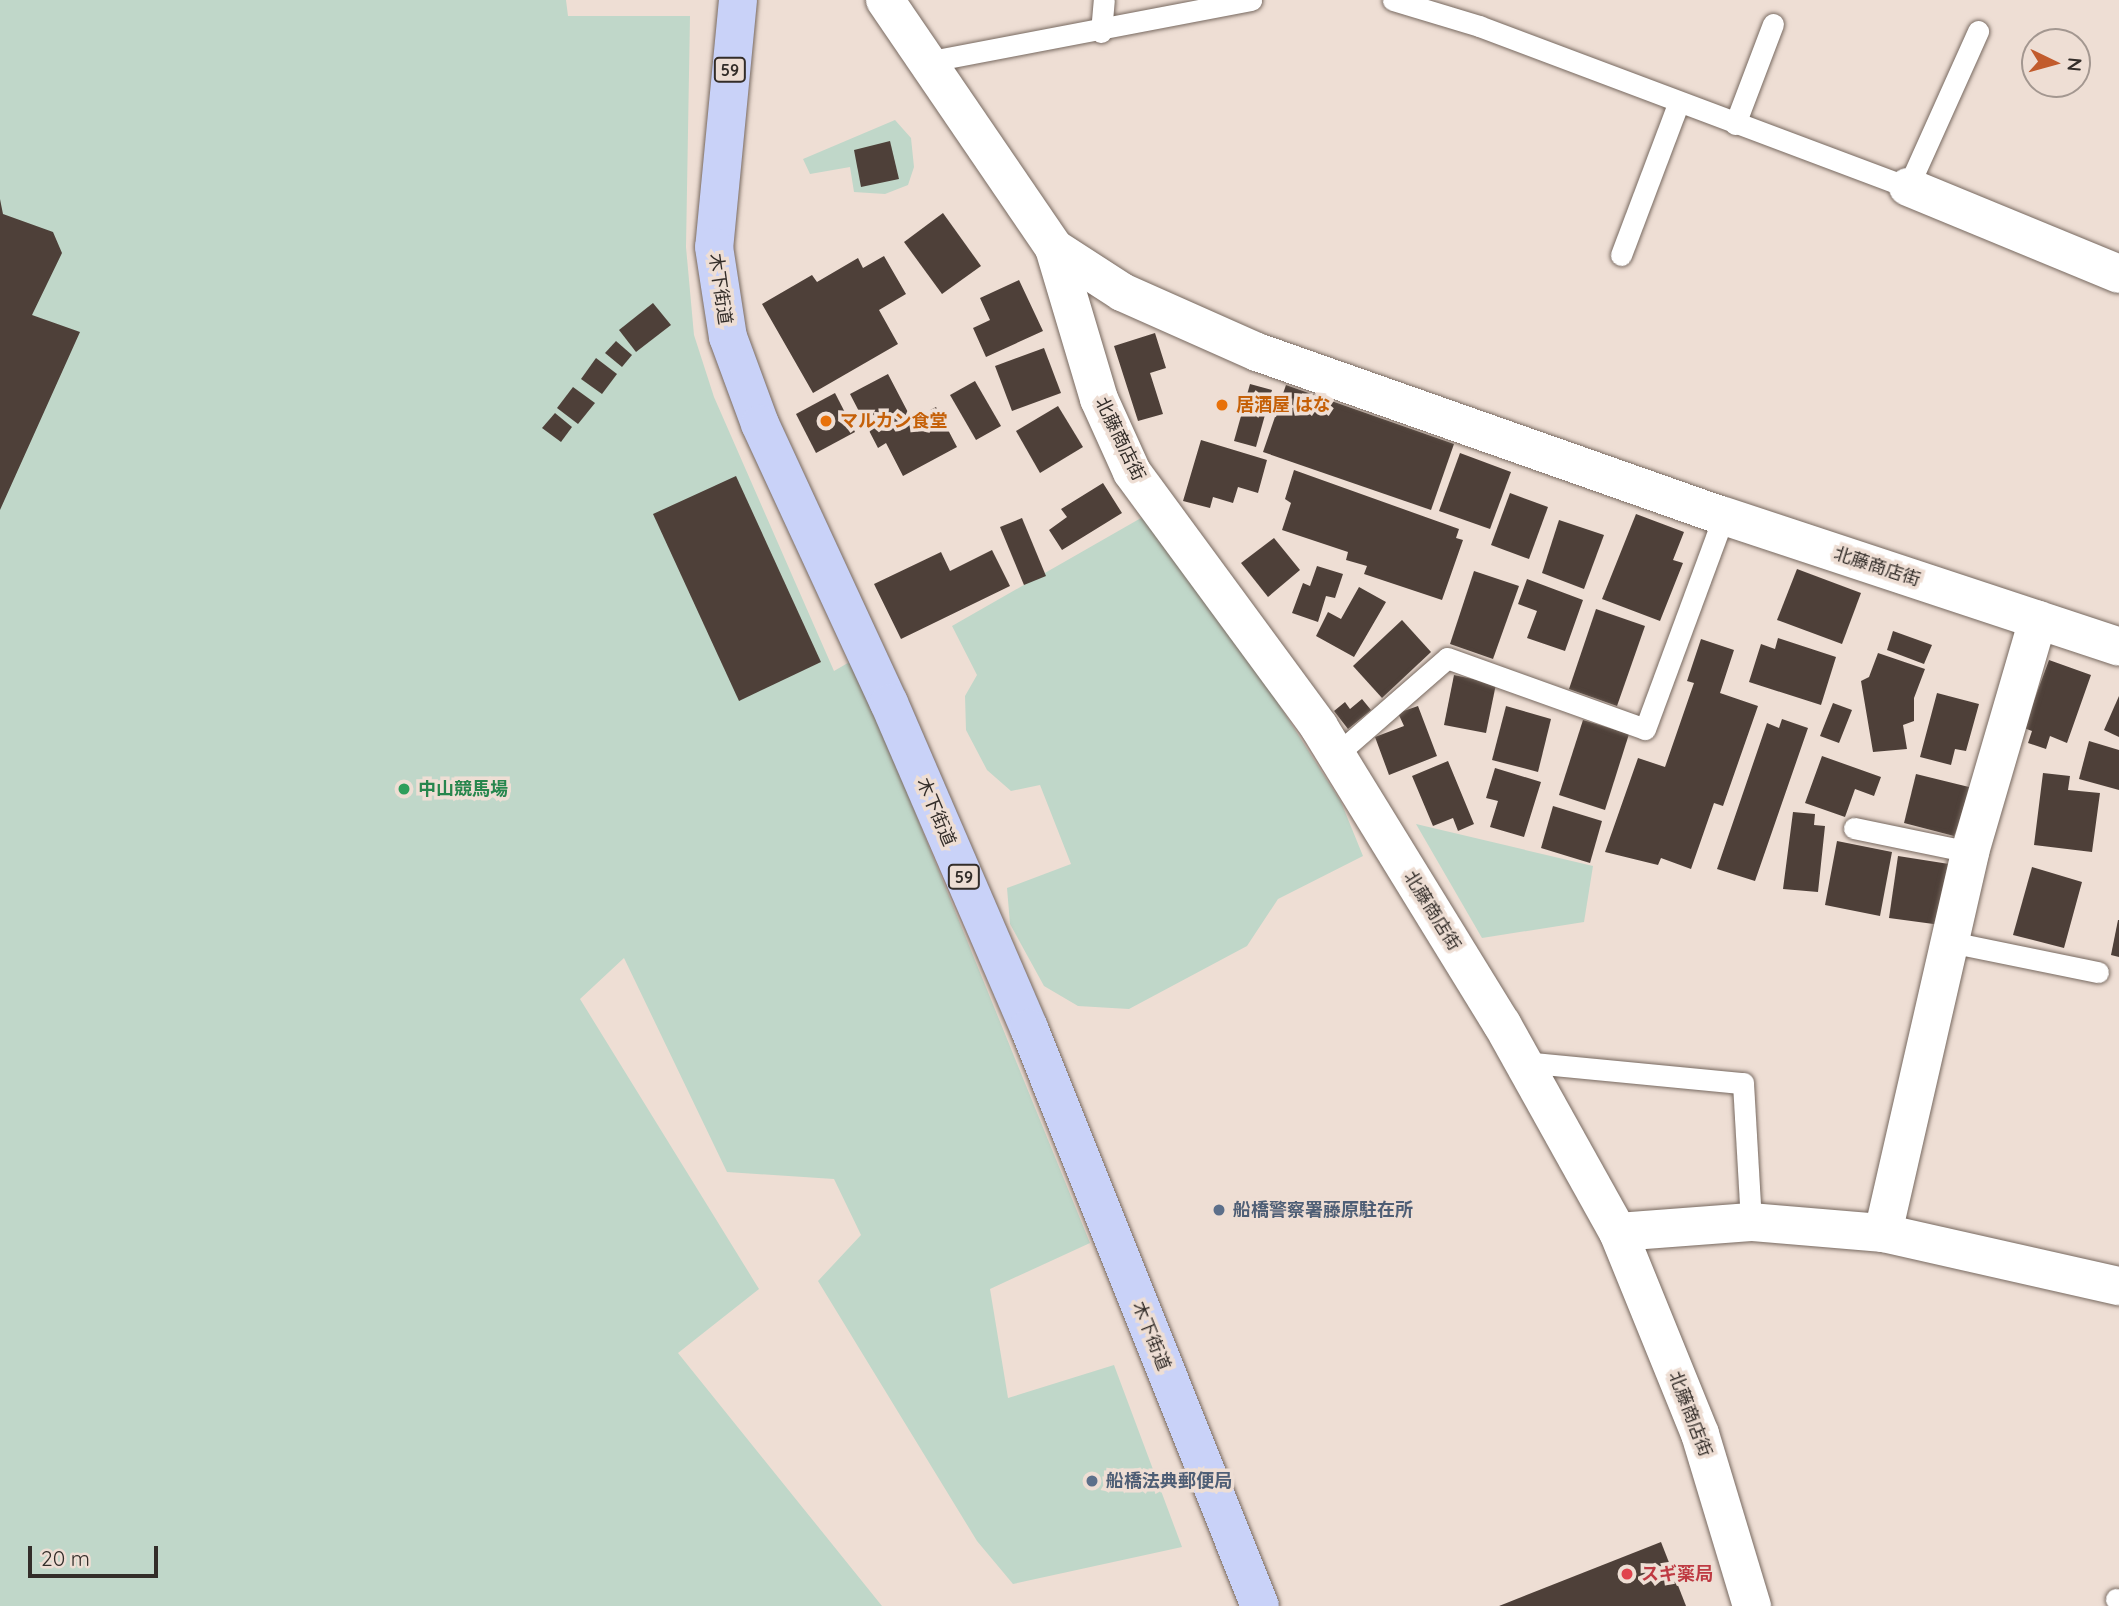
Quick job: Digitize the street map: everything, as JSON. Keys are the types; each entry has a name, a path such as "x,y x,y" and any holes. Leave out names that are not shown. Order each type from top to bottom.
{"main road":[{"name":"木下街道","path":"738,0 714,247 727,337 760,424 889,703 1024,1016 1260,1606"}],"street":[{"name":"北藤商店街","path":"886,0 1054,248 1099,398 1132,472 1336,755 1523,1062 1618,1232 1700,1434 1752,1606"},
{"path":"1908,187 2119,274"},
{"name":"北藤商店街","path":"1054,248 1122,292 1257,352 1724,516 2119,647"},
{"path":"1883,1233 1970,852 2038,620"},
{"path":"1618,1232 1751,1222 1883,1233 2119,1286"}],"lane":[{"path":"1101,32 1104,0"},
{"path":"926,62 1101,32 1251,0"},
{"path":"1393,0 1479,26 1678,104 1908,187 1978,31"},
{"path":"1735,124 1773,24"},
{"path":"1621,255 1678,104"},
{"path":"1336,755 1447,658 1645,729 1724,516"},
{"path":"1854,828 1970,852"},
{"path":"1950,942 2098,972"},
{"path":"1523,1062 1743,1083 1751,1222"}],"green space":[{"name":"中山競馬場","path":"0,0 566,0 568,16 690,16 686,247 694,335 714,397 834,671 853,660 1090,1243 990,1289 1008,1398 1114,1365 1182,1547 1013,1584 977,1541 818,1281 861,1235 834,1179 727,1172 624,958 580,999 759,1289 678,1353 882,1606 0,1606"},
{"path":"895,120 911,138 914,167 908,185 885,194 854,192 850,167 810,174 803,159"},
{"path":"1148,514 1248,656 1341,802 1363,856 1278,899 1247,946 1129,1009 1078,1006 1044,986 1010,924 1007,888 1071,864 1040,785 1011,791 987,770 966,730 965,696 977,675 952,626"},
{"path":"1416,824 1593,866 1584,922 1482,938"}],"building":[{"path":"890,141 899,179 861,187 854,150"},
{"path":"0,199 3,214 53,232 62,253 32,315 80,332 0,510"},
{"path":"943,213 981,266 942,294 904,242"},
{"path":"884,256 906,294 879,310 898,344 813,393 762,304 812,275 817,282 858,258 863,268"},
{"path":"1019,280 1043,331 986,357 973,328 990,320 980,298"},
{"path":"653,303 671,325 636,352 619,330"},
{"path":"1155,333 1166,368 1150,373 1163,414 1138,421 1114,346"},
{"path":"616,341 632,355 622,367 605,353"},
{"path":"1044,348 1061,393 1012,411 995,366"},
{"path":"596,358 617,374 602,394 581,379"},
{"path":"888,374 912,420 936,407 957,447 903,476 886,443 878,448 850,394"},
{"path":"975,381 1001,426 976,440 950,395"},
{"path":"1250,384 1272,390 1256,447 1234,441"},
{"path":"1286,385 1454,444 1431,510 1263,452"},
{"path":"573,387 595,403 578,424 557,408"},
{"path":"835,393 855,432 816,453 796,414"},
{"path":"1058,406 1083,447 1040,473 1016,431"},
{"path":"555,413 572,427 561,442 542,428"},
{"path":"1201,440 1267,460 1258,493 1238,487 1233,503 1213,497 1210,508 1183,501"},
{"path":"1460,453 1511,472 1490,529 1439,511"},
{"path":"1294,470 1459,529 1456,538 1463,540 1442,600 1364,574 1367,566 1346,560 1348,552 1282,530 1291,503 1285,499"},
{"path":"736,476 821,662 739,701 653,514"},
{"path":"1103,483 1122,513 1062,550 1049,530 1067,517 1061,509"},
{"path":"1510,493 1548,507 1529,559 1491,545"},
{"path":"1636,514 1684,532 1673,560 1683,563 1660,621 1602,599"},
{"path":"1022,518 1046,576 1024,585 1000,527"},
{"path":"1559,520 1604,535 1584,589 1542,573"},
{"path":"1274,538 1300,570 1268,597 1241,563"},
{"path":"992,550 1010,586 901,639 874,584 941,552 950,571"},
{"path":"1317,566 1343,574 1335,598 1326,596 1318,622 1292,613 1303,583 1310,586"},
{"path":"1797,569 1861,593 1842,644 1777,620"},
{"path":"1474,571 1519,586 1493,659 1450,644"},
{"path":"1527,579 1583,600 1565,651 1527,638 1537,611 1518,604"},
{"path":"1359,587 1386,602 1354,657 1316,636 1328,612 1341,619"},
{"path":"1596,609 1645,626 1617,706 1569,689"},
{"path":"1402,620 1431,652 1382,698 1353,666"},
{"path":"1893,631 1932,645 1924,664 1887,650"},
{"path":"1778,638 1836,657 1821,705 1749,682 1761,644 1775,649"},
{"path":"1701,639 1734,650 1720,693 1758,706 1723,806 1714,803 1691,869 1661,858 1658,865 1605,852 1638,758 1665,767 1694,683 1687,681"},
{"path":"1878,653 1925,669 1914,698 1914,721 1903,725 1907,749 1873,752 1861,681 1869,677"},
{"path":"2049,660 2091,675 2067,743 2050,736 2046,749 2028,743 2032,731 2024,728"},
{"path":"1454,675 1496,684 1486,733 1444,725"},
{"path":"1937,693 1979,704 1966,751 1955,749 1951,765 1920,757"},
{"path":"2119,696 2119,737 2104,730"},
{"path":"1362,699 1371,710 1348,729 1334,711 1345,702 1350,709"},
{"path":"1833,703 1852,710 1839,743 1820,736"},
{"path":"1418,706 1437,756 1389,775 1375,737 1404,726 1398,713"},
{"path":"1506,706 1551,719 1538,772 1492,760"},
{"path":"1782,719 1808,728 1755,881 1717,869 1767,723 1779,728"},
{"path":"1583,720 1629,734 1605,810 1559,795"},
{"path":"2089,741 2119,750 2119,790 2079,779"},
{"path":"1822,756 1881,777 1874,796 1855,789 1845,817 1805,803"},
{"path":"1448,761 1474,824 1458,831 1453,818 1433,826 1412,776"},
{"path":"1495,768 1541,782 1524,837 1490,827 1498,801 1486,798"},
{"path":"2043,773 2070,776 2068,790 2100,793 2092,852 2034,845"},
{"path":"1916,774 1973,788 1954,836 1904,823"},
{"path":"1553,806 1602,821 1590,863 1541,848"},
{"path":"1793,812 1815,814 1814,825 1825,826 1818,892 1783,889"},
{"path":"1837,841 1892,852 1880,916 1825,905"},
{"path":"1898,856 1949,864 1941,925 1889,918"},
{"path":"2032,867 2082,882 2064,948 2013,935"},
{"path":"2119,920 2119,957 2111,955"},
{"name":"スギ薬局","path":"1661,1542 1686,1606 1499,1606"}],"place":[{"name":"居酒屋 はな","path":"1222,405"},
{"name":"マルカン食堂","path":"826,421"},
{"name":"中山競馬場","path":"404,789"},
{"name":"船橋警察署藤原駐在所","path":"1219,1210"},
{"name":"船橋法典郵便局","path":"1092,1481"},
{"name":"スギ薬局","path":"1627,1574"}]}
